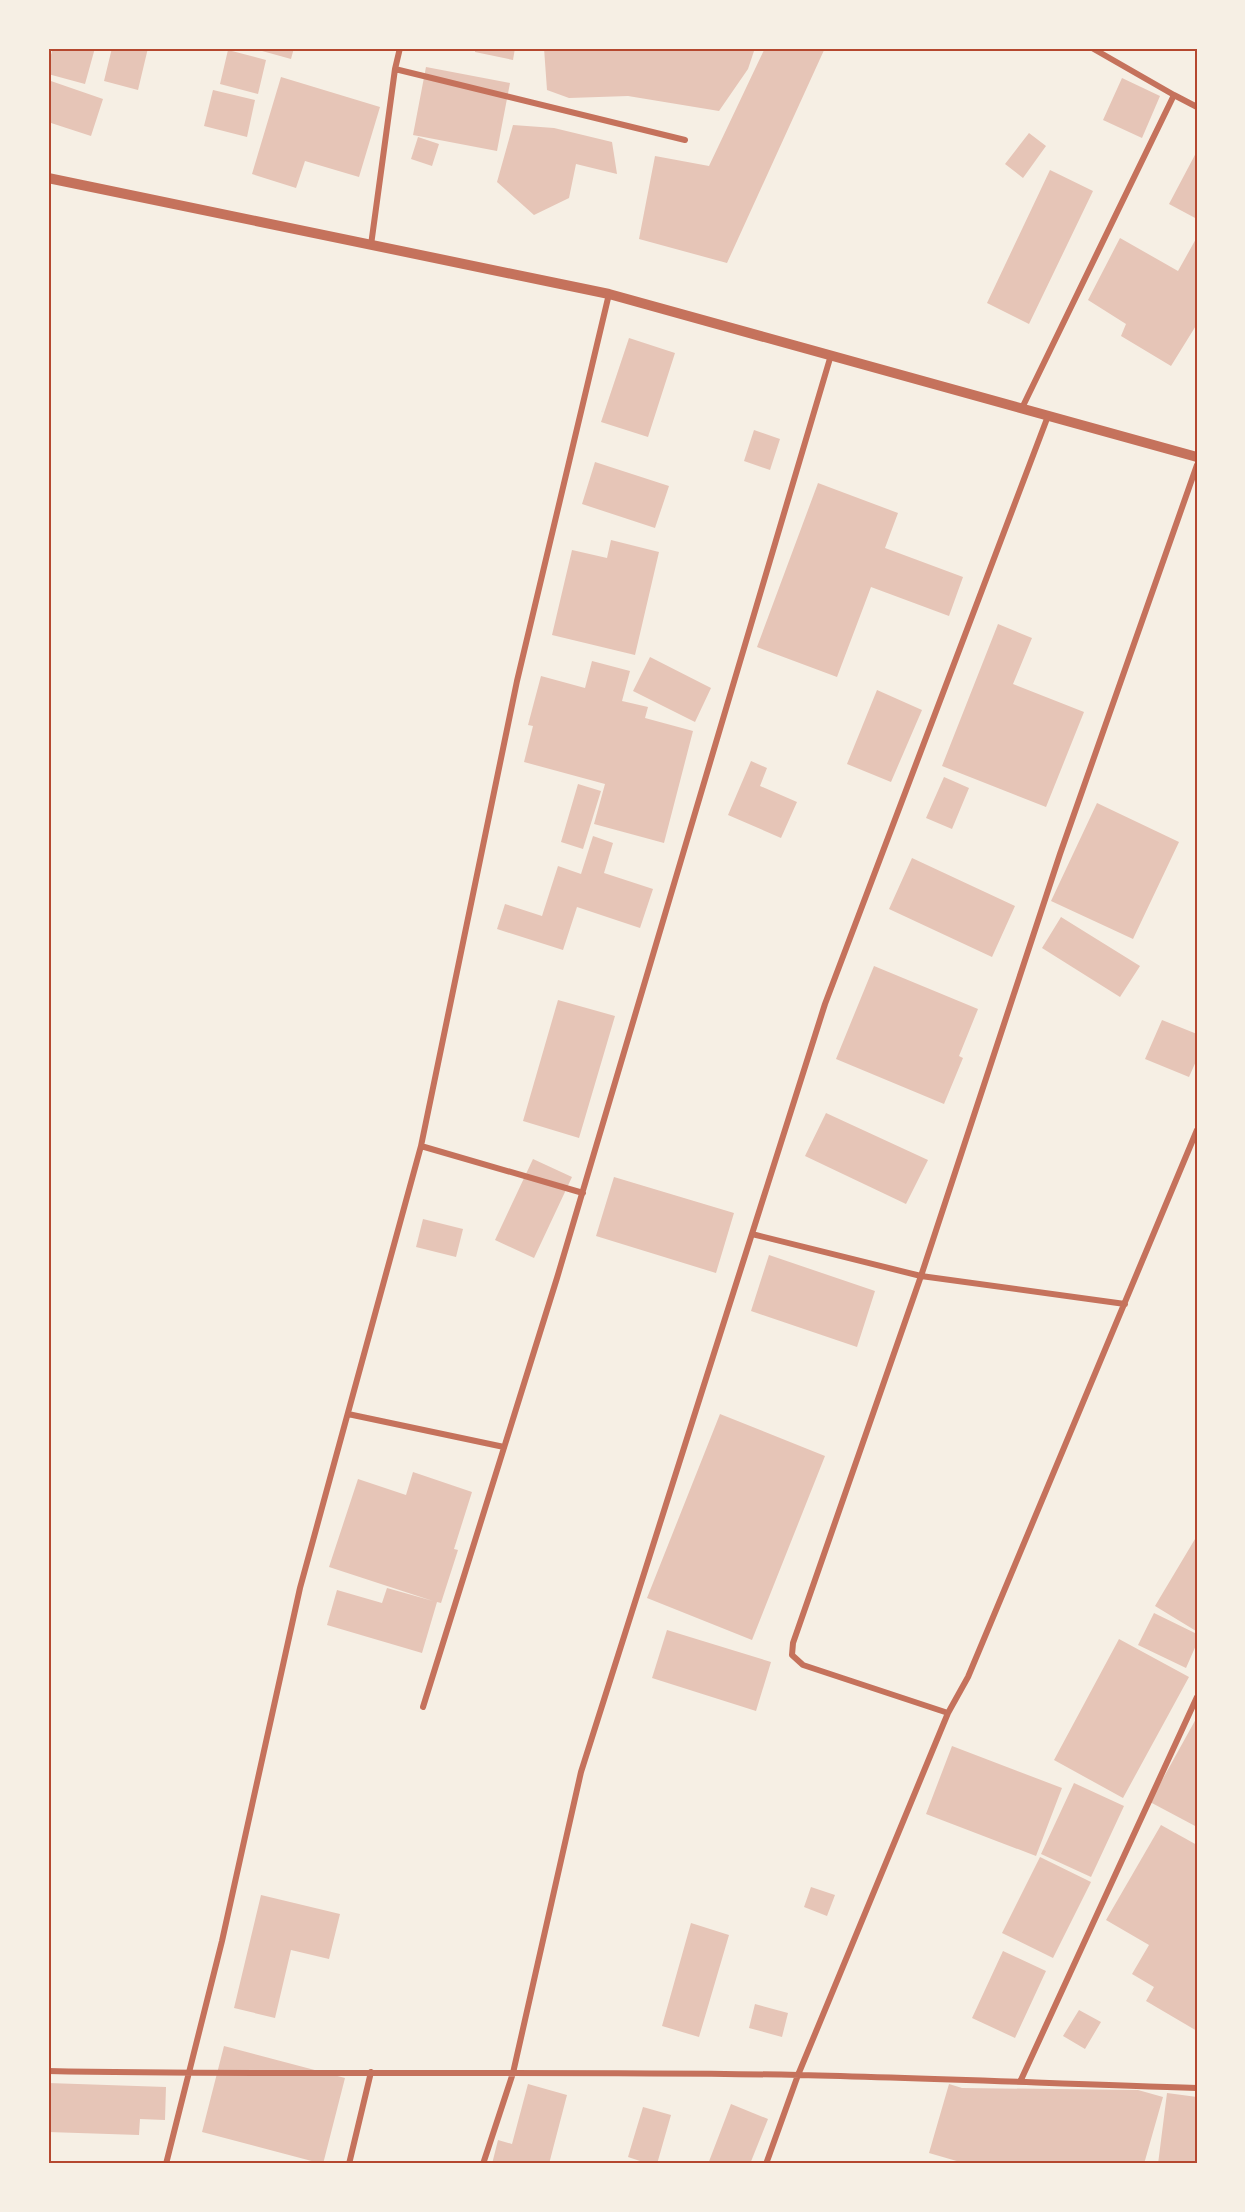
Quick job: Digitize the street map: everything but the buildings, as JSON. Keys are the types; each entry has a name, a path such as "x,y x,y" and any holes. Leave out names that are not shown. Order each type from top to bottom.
{"street":[{"path":"371,245 395,69 400,48"},
{"path":"1092,48 1197,106"},
{"path":"395,69 685,140"},
{"path":"1022,408 1174,95"},
{"path":"48,178 609,294 1197,457"},
{"path":"166,2164 222,1941 300,1588 421,1146 517,681 609,294"},
{"path":"423,1707 583,1193 831,355"},
{"path":"483,2164 513,2073 581,1772 825,1004 1048,416"},
{"path":"948,1713 803,1665 792,1655 793,1643 921,1276 1060,854 1197,465"},
{"path":"766,2164 798,2075 948,1713 968,1677 1197,1130"},
{"path":"421,1146 583,1193"},
{"path":"752,1234 921,1276 1125,1304"},
{"path":"348,1414 504,1447"},
{"path":"1020,2082 1197,1697"},
{"path":"48,2071 188,2074 371,2072 798,2075 1197,2088"},
{"path":"349,2164 371,2072"}]}
